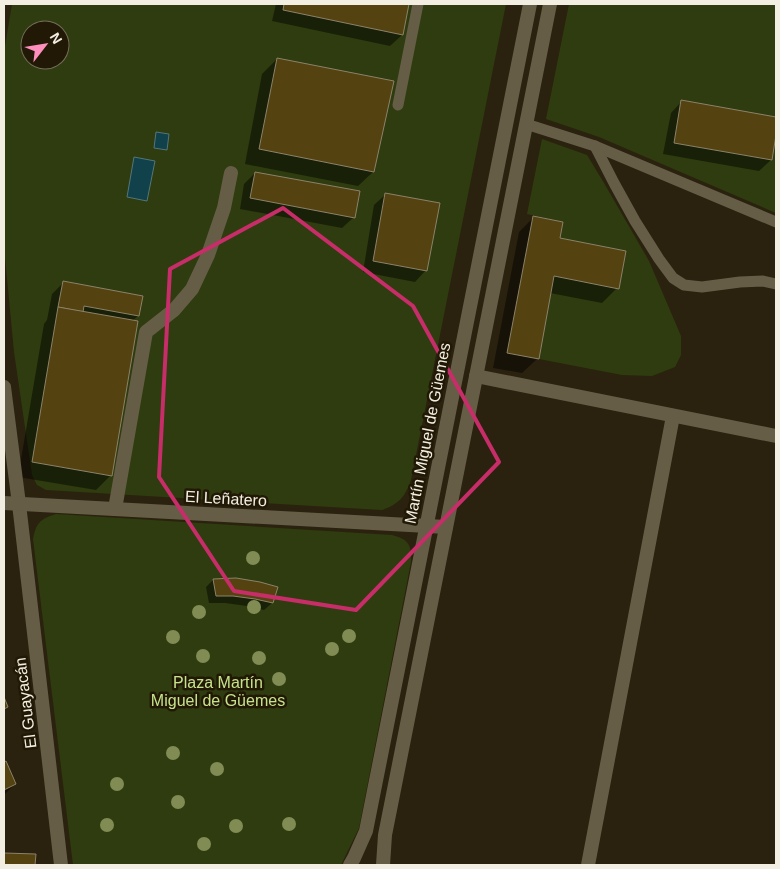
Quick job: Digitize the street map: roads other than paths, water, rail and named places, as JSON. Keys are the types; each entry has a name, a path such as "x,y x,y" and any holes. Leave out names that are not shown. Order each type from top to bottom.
{"street":[{"name":"Martín Miguel de Güemes","path":"350,865 366,832 530,4"},
{"path":"383,865 385,835 550,4"},
{"path":"115,509 146,332 174,310 192,289 208,255 224,208 232,173"},
{"path":"476,376 776,436"},
{"name":"El Guayacán","path":"4,387 62,865"},
{"path":"588,865 673,416"},
{"name":"El Leñatero","path":"4,503 446,527"}],"lane":[{"path":"398,105 418,4"},
{"path":"526,124 595,146 776,222"},
{"path":"595,146 636,221 673,278 684,285 702,287 763,281 776,284"}],"water":[{"path":"156,132 169,134 167,150 154,148"},
{"path":"134,157 155,161 147,201 127,197"}],"park label":[{"name":"Plaza Martín Miguel de Güemes","path":"218,691"}]}
